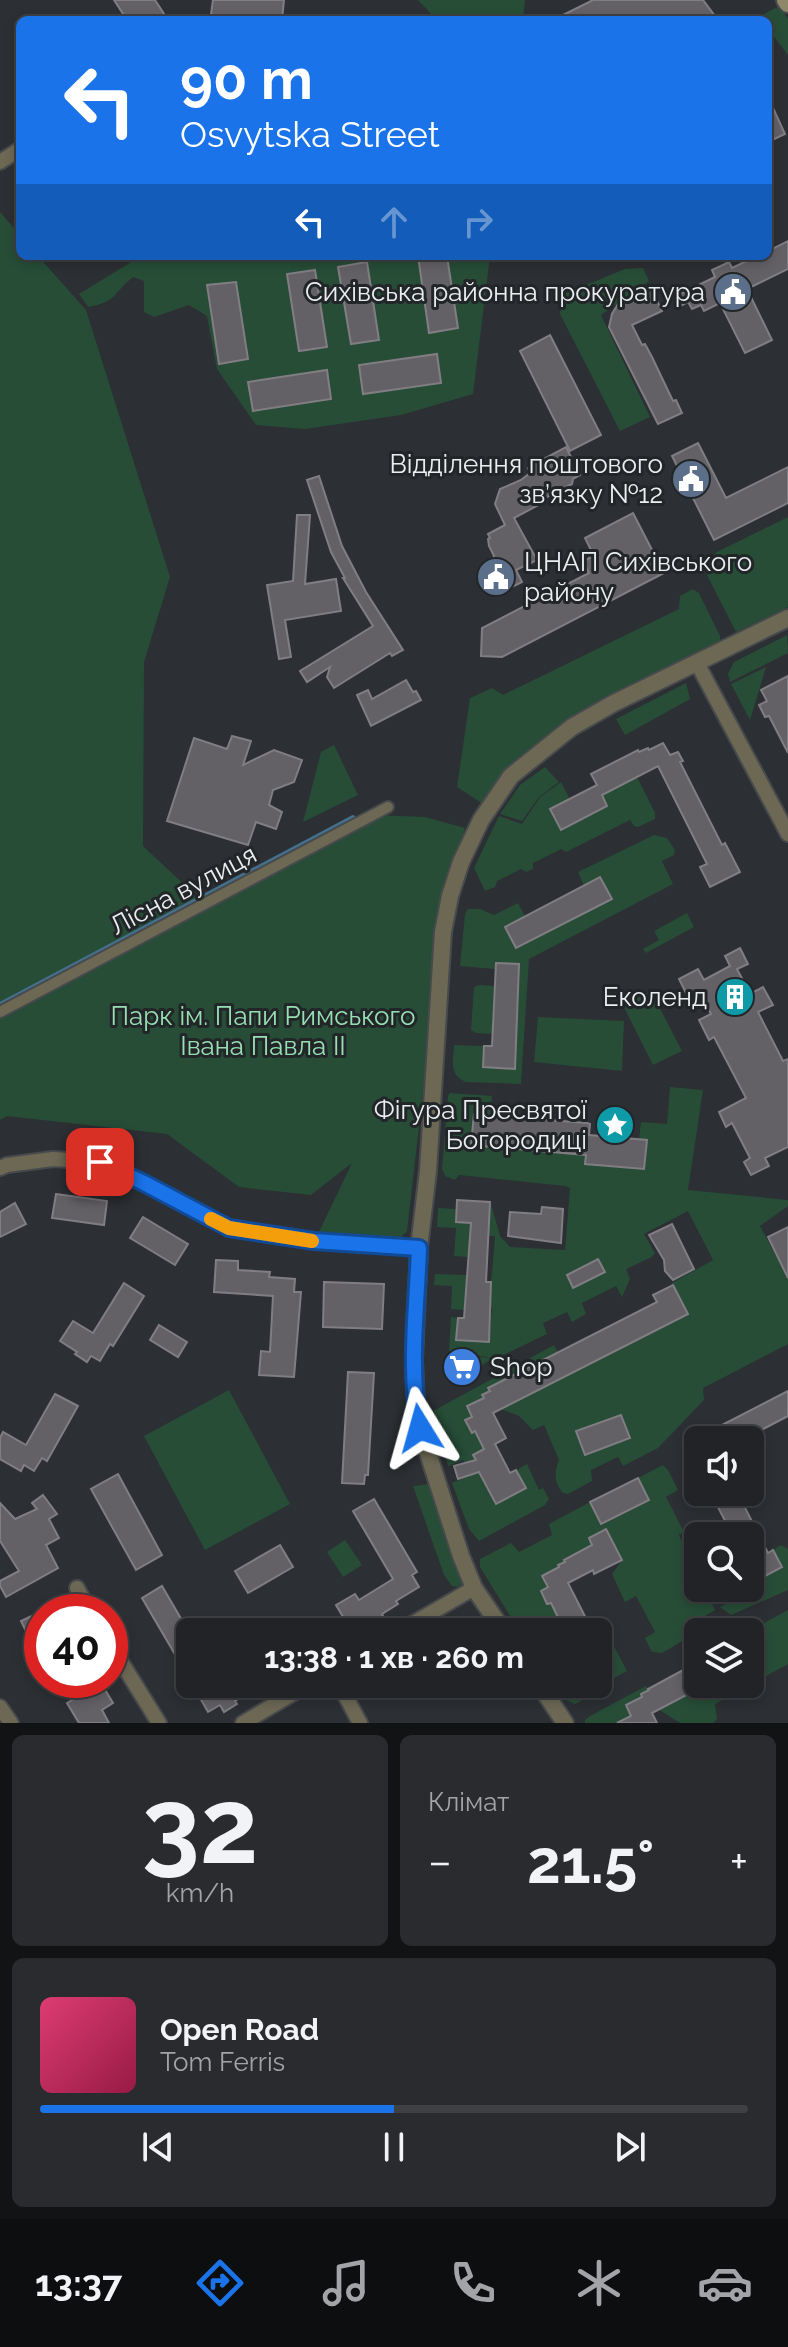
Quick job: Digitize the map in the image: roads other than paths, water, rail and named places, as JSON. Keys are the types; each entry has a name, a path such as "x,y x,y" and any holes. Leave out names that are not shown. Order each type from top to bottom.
{"street":[{"path":"493,1618 470,1590 416,1406 414,1360 419,1248 428,1171 443,932 450,896 481,820 511,776 572,727 614,703 788,618"},
{"path":"697,663 788,834"},
{"name":"Лісна вулиця","path":"0,1012 388,807"},
{"path":"0,1168 53,1159 100,1162 229,1228 314,1241 419,1248"},
{"path":"77,1588 80,1594"},
{"path":"422,1618 470,1590"},
{"path":"128,1673 159,1723"},
{"path":"243,1723 285,1698"},
{"path":"347,1698 360,1723"},
{"path":"548,1698 565,1723"},
{"path":"0,1707 11,1723"}],"waterway":[{"path":"0,1004 353,817"}],"place":[{"name":"Сихівська районна прокуратура","path":"733,292"},
{"name":"Відділення поштового зв’язку №12","path":"691,479"},
{"name":"ЦНАП Сихівського району","path":"496,577"},
{"name":"Еколенд","path":"735,997"},
{"name":"Фігура Пресвятої Богородиці","path":"615,1125"},
{"name":"Shop","path":"462,1367"}],"park label":[{"name":"Парк ім. Папи Римського Івана Павла ІІ","path":"263,1031"}]}
